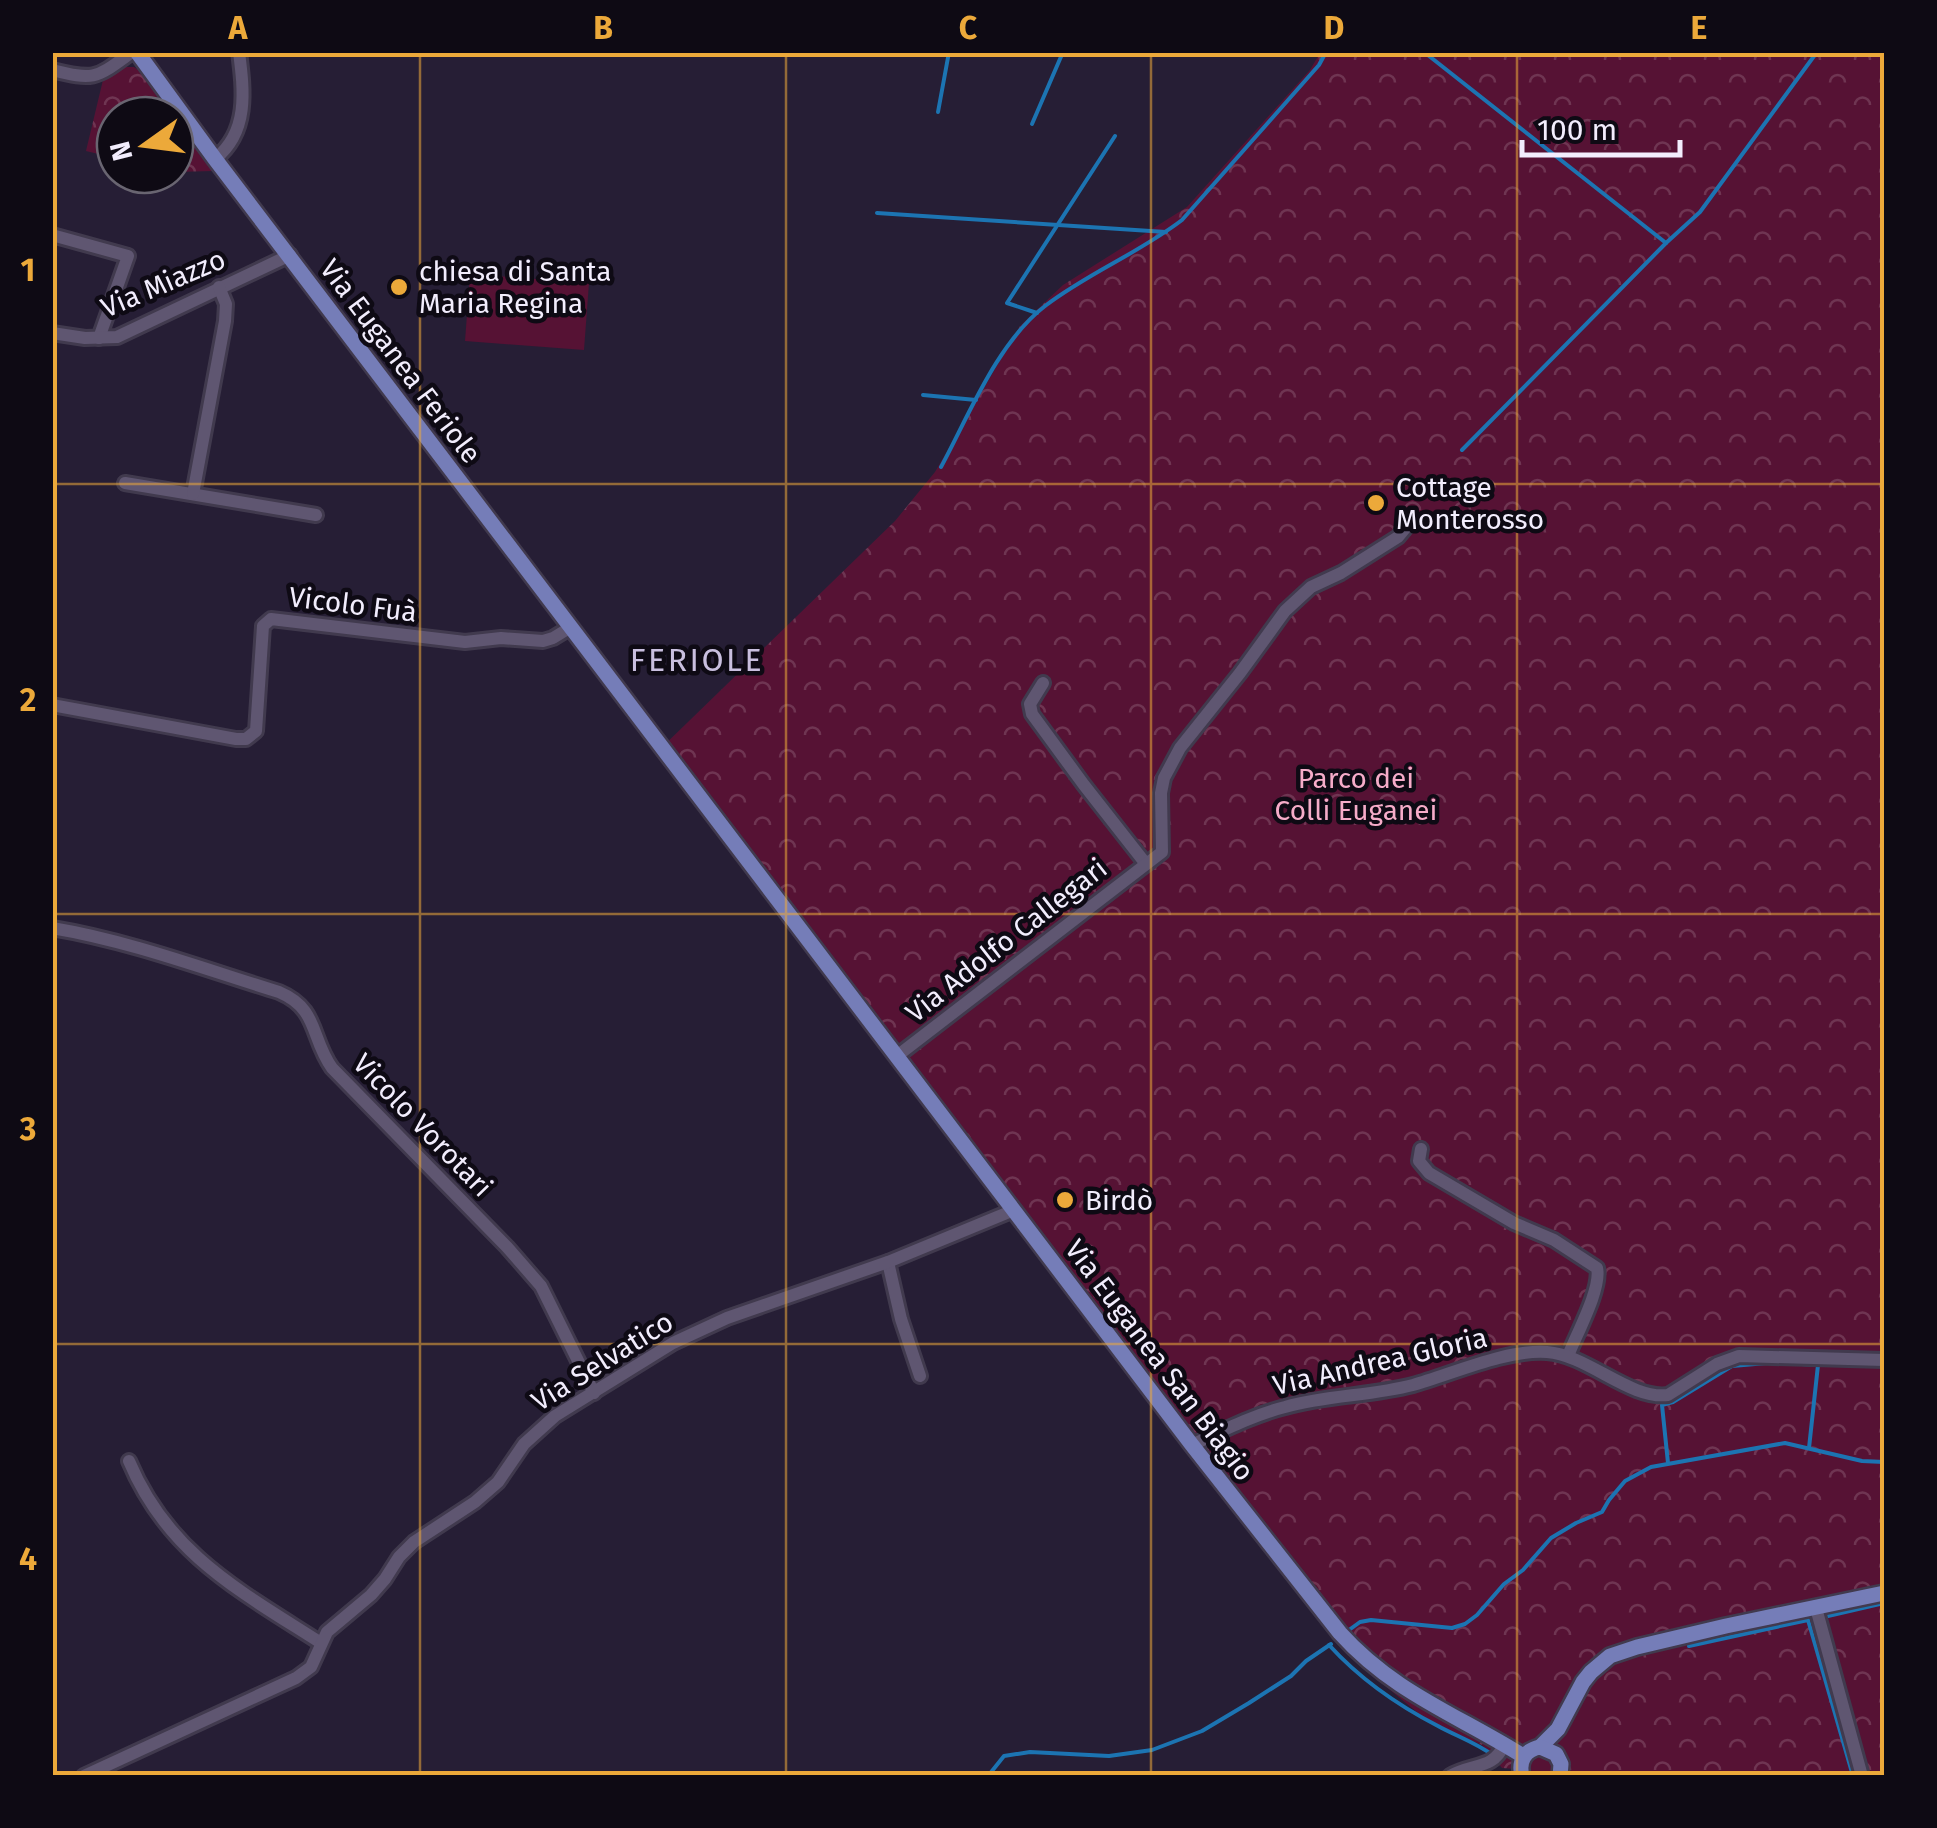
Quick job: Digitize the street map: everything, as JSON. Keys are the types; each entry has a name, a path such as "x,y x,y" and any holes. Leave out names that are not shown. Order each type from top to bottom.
{"main road":[{"name":"Via Euganea Feriole","path":"135,52 626,699"},
{"name":"Via Euganea San Biagio","path":"626,699 1340,1633 1368,1661 1412,1694 1523,1756"},
{"path":"1548,1750 1583,1682 1610,1656 1691,1634 1884,1593"},
{"path":"1522,1776 1523,1756 1530,1751 1548,1750"},
{"path":"1548,1750 1561,1764 1560,1776"}],"street":[{"path":"52,70 81,77 96,76 135,52"},
{"path":"215,159 229,146 238,129 244,84 239,52"},
{"path":"52,235 128,256 99,338"},
{"name":"Via Miazzo","path":"52,333 116,337 290,255"},
{"path":"193,494 225,321 226,304 220,287"},
{"path":"125,483 316,516"},
{"name":"Via Adolfo Callegari","path":"897,1056 1162,852 1164,778 1180,748 1284,611 1312,587 1398,536 1413,520"},
{"name":"Vicolo Fuà","path":"52,706 246,739 256,731 263,626 271,619 465,642 500,638 543,641 571,627"},
{"name":"Via Adolfo Callegari","path":"1043,683 1030,704 1032,714 1146,864"},
{"name":"Vicolo Vorotari","path":"52,928 154,952 279,992 304,1006 323,1056 332,1068 542,1286 594,1393"},
{"path":"1420,1149 1419,1161 1429,1173 1514,1223 1554,1240 1597,1268 1595,1289 1568,1356 1640,1391 1668,1395 1717,1364 1738,1356 1884,1360"},
{"name":"Via Selvatico","path":"84,1776 296,1678 311,1666 327,1632 370,1595 399,1557 498,1482 524,1444 540,1429 674,1343 727,1318 888,1262 1014,1210"},
{"path":"888,1262 900,1319 920,1376"},
{"name":"Via Andrea Gloria","path":"1192,1444 1282,1407 1410,1386 1528,1352 1568,1356"},
{"path":"129,1461 141,1490 178,1540 225,1582 321,1642"},
{"path":"1816,1608 1862,1776"},
{"path":"1450,1776 1464,1768 1493,1762 1504,1745"}],"green space":[{"name":"Parco dei Colli Euganei","path":"1320,53 1884,53 1884,1775 1538,1776 1530,1770 1502,1768 1482,1745 1429,1722 1349,1656 655,754 895,521 935,472 1020,326 1063,285 1187,207 1310,70"},
{"path":"125,67 134,67 158,95 99,95 103,80"},
{"path":"95,113 95,153 86,151"},
{"path":"195,146 213,171 195,171"},
{"path":"470,274 589,283 584,350 465,341"}],"waterway":[{"path":"938,112 949,52"},
{"path":"1032,124 1063,52"},
{"path":"941,467 998,359 1028,321 1061,294 1182,220 1319,65 1326,52"},
{"path":"1424,52 1666,243"},
{"path":"1462,450 1700,212 1817,52"},
{"path":"1037,313 1007,303 1115,136"},
{"path":"877,213 1166,232"},
{"path":"923,395 976,400"},
{"path":"1668,1463 1662,1405 1732,1366 1767,1363"},
{"path":"1786,1363 1818,1365 1809,1448"},
{"path":"1349,1630 1371,1620 1452,1628 1465,1624 1551,1538 1602,1512 1625,1481 1651,1467 1785,1443 1862,1461 1884,1462"},
{"path":"1828,1616 1884,1603"},
{"path":"1689,1646 1808,1620 1853,1776"},
{"path":"988,1776 1004,1756 1030,1752 1109,1756 1152,1750 1202,1731 1291,1676 1331,1644"},
{"path":"1329,1645 1394,1700 1494,1756"}],"place":[{"name":"chiesa di Santa Maria Regina","path":"399,287"},
{"name":"Cottage Monterosso","path":"1376,503"},
{"name":"Birdò","path":"1065,1200"}],"district":[{"name":"FERIOLE","path":"697,660"}]}
